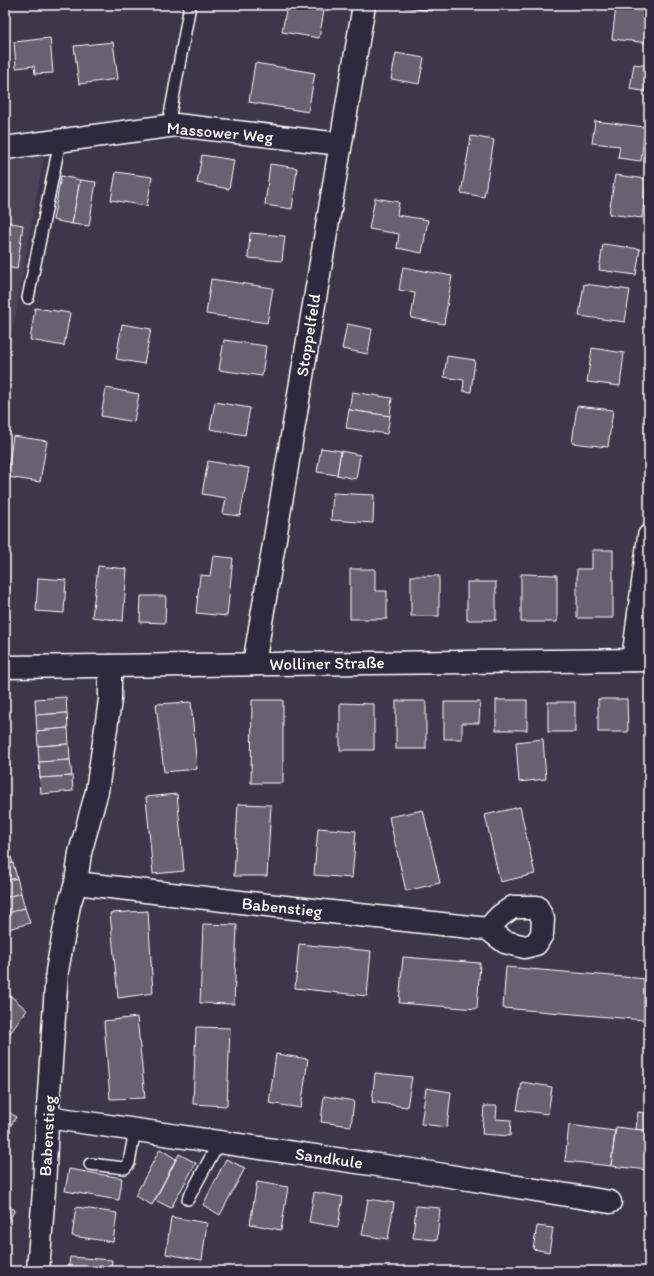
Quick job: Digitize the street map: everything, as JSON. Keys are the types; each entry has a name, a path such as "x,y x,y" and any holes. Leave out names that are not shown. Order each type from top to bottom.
{"street":[{"name":"Stoppelfeld","path":"254,664 364,5"},
{"name":"Massower Weg","path":"5,148 176,125 340,144"},
{"path":"641,660 649,536"},
{"name":"Wolliner Straße","path":"5,667 641,660"},
{"name":"Babenstieg","path":"38,1271 57,971 69,905 76,883 80,853 97,791 110,700 110,666"},
{"name":"Babenstieg","path":"76,883 260,905 488,929"},
{"name":"Sandkule","path":"48,1117 419,1171 610,1202"}],"lane":[{"path":"168,126 190,5"},
{"path":"28,298 60,141"},
{"path":"90,1164 125,1168 129,1163 135,1130"},
{"path":"188,1199 219,1142"}],"shaded area":[{"path":"45,149 5,373 5,155"}],"building":[{"path":"287,5 324,11 319,38 282,32"},
{"path":"405,5 433,5 432,11 404,7"},
{"path":"616,7 649,11 649,43 612,39"},
{"path":"50,38 53,73 35,74 34,66 16,68 14,42"},
{"path":"113,42 118,79 79,84 74,46"},
{"path":"396,53 424,58 419,84 391,79"},
{"path":"255,63 315,73 308,112 249,102"},
{"path":"634,64 649,66 649,92 630,89"},
{"path":"595,121 645,127 641,161 618,158 620,146 592,143"},
{"path":"471,136 494,140 484,197 461,193"},
{"path":"202,155 234,160 229,189 197,183"},
{"path":"270,164 297,168 292,209 265,205"},
{"path":"116,172 152,177 147,206 111,200"},
{"path":"615,175 647,179 642,218 609,214"},
{"path":"61,176 80,180 72,224 53,220"},
{"path":"80,180 96,182 89,226 72,224"},
{"path":"375,198 399,202 397,215 428,220 422,253 397,248 399,234 369,229"},
{"path":"5,222 23,225 17,269 5,267"},
{"path":"250,233 285,236 282,261 248,258"},
{"path":"603,244 640,249 636,275 599,270"},
{"path":"403,267 452,276 444,324 411,318 415,293 399,290"},
{"path":"211,279 273,288 267,323 206,314"},
{"path":"584,284 630,290 625,322 579,316"},
{"path":"35,308 70,313 64,346 30,340"},
{"path":"122,324 151,329 144,364 116,359"},
{"path":"347,324 372,329 368,354 342,349"},
{"path":"224,340 266,346 262,376 219,370"},
{"path":"592,348 624,353 620,386 587,382"},
{"path":"447,356 475,360 471,392 463,391 464,380 444,377"},
{"path":"106,388 139,394 134,422 101,416"},
{"path":"352,392 392,398 390,416 349,410"},
{"path":"215,402 250,408 245,435 210,429"},
{"path":"577,406 613,410 608,447 572,443"},
{"path":"349,410 390,416 387,434 346,428"},
{"path":"13,436 47,441 40,482 7,477"},
{"path":"321,448 341,451 337,475 317,472"},
{"path":"341,451 360,455 356,479 337,475"},
{"path":"208,461 249,468 240,516 223,514 226,498 202,494"},
{"path":"333,493 374,495 373,523 331,520"},
{"path":"592,550 613,550 613,618 577,618 577,569 592,569"},
{"path":"213,556 233,558 227,616 196,613 200,575 210,576"},
{"path":"98,566 127,569 123,621 92,617"},
{"path":"350,569 375,569 375,591 387,591 387,619 350,619"},
{"path":"521,574 557,575 557,622 521,622"},
{"path":"411,576 439,576 439,616 411,616"},
{"path":"38,578 66,580 64,613 36,611"},
{"path":"467,582 496,582 496,620 467,620"},
{"path":"141,596 166,596 165,623 140,622"},
{"path":"66,697 67,713 36,715 35,699"},
{"path":"598,699 627,699 628,732 598,732"},
{"path":"252,700 283,700 283,783 251,783"},
{"path":"496,700 527,700 527,730 496,730"},
{"path":"396,701 426,701 426,749 396,749"},
{"path":"191,702 197,769 164,772 156,704"},
{"path":"444,702 480,702 479,723 462,723 462,739 444,739"},
{"path":"548,702 575,702 575,732 548,732"},
{"path":"340,703 374,704 374,750 340,750"},
{"path":"67,713 68,728 37,731 36,715"},
{"path":"68,728 69,744 38,746 37,731"},
{"path":"543,739 546,779 519,782 516,742"},
{"path":"69,744 70,760 39,762 38,746"},
{"path":"70,760 72,776 40,778 39,762"},
{"path":"72,776 73,791 41,794 40,778"},
{"path":"177,794 184,871 153,874 146,797"},
{"path":"238,804 271,805 267,876 234,876"},
{"path":"520,807 535,874 500,882 485,815"},
{"path":"423,810 440,883 406,891 389,817"},
{"path":"318,828 356,831 352,878 314,875"},
{"path":"5,848 8,848 13,863 5,865"},
{"path":"13,863 17,878 5,881 5,865"},
{"path":"17,878 21,893 5,898 5,881"},
{"path":"21,893 25,908 5,914 5,898"},
{"path":"25,908 30,923 5,930 5,914"},
{"path":"148,911 153,993 118,998 110,913"},
{"path":"203,924 237,925 234,1004 200,1003"},
{"path":"299,944 371,951 367,996 295,988"},
{"path":"403,957 480,963 477,1009 399,1003"},
{"path":"506,967 647,979 644,1020 503,1008"},
{"path":"5,991 27,1010 8,1036 5,1033"},
{"path":"137,1017 145,1098 110,1099 104,1021"},
{"path":"196,1027 230,1028 227,1106 193,1104"},
{"path":"276,1054 308,1059 301,1108 269,1103"},
{"path":"375,1073 412,1077 407,1107 372,1102"},
{"path":"522,1082 552,1087 548,1114 517,1110"},
{"path":"426,1088 451,1092 447,1127 421,1124"},
{"path":"324,1096 354,1101 351,1126 321,1122"},
{"path":"649,1098 649,1131 636,1129 638,1112 648,1113"},
{"path":"484,1106 497,1106 496,1119 511,1120 510,1136 482,1134"},
{"path":"5,1109 16,1117 5,1135"},
{"path":"569,1125 615,1131 611,1166 565,1161"},
{"path":"616,1127 649,1131 649,1170 611,1166"},
{"path":"160,1149 176,1159 152,1205 135,1196"},
{"path":"179,1154 196,1163 171,1208 155,1200"},
{"path":"226,1159 245,1168 220,1215 203,1205"},
{"path":"69,1169 122,1178 119,1200 65,1191"},
{"path":"257,1182 288,1187 281,1230 250,1224"},
{"path":"314,1192 343,1197 338,1227 309,1222"},
{"path":"368,1199 394,1203 388,1239 362,1235"},
{"path":"5,1204 15,1210 5,1227"},
{"path":"416,1206 440,1208 437,1240 413,1238"},
{"path":"76,1207 117,1213 113,1242 72,1236"},
{"path":"171,1217 207,1223 202,1260 166,1254"},
{"path":"537,1226 553,1228 549,1252 533,1249"},
{"path":"70,1257 112,1260 111,1271 68,1271"},
{"path":"165,1265 192,1270 192,1271 164,1271"}]}
